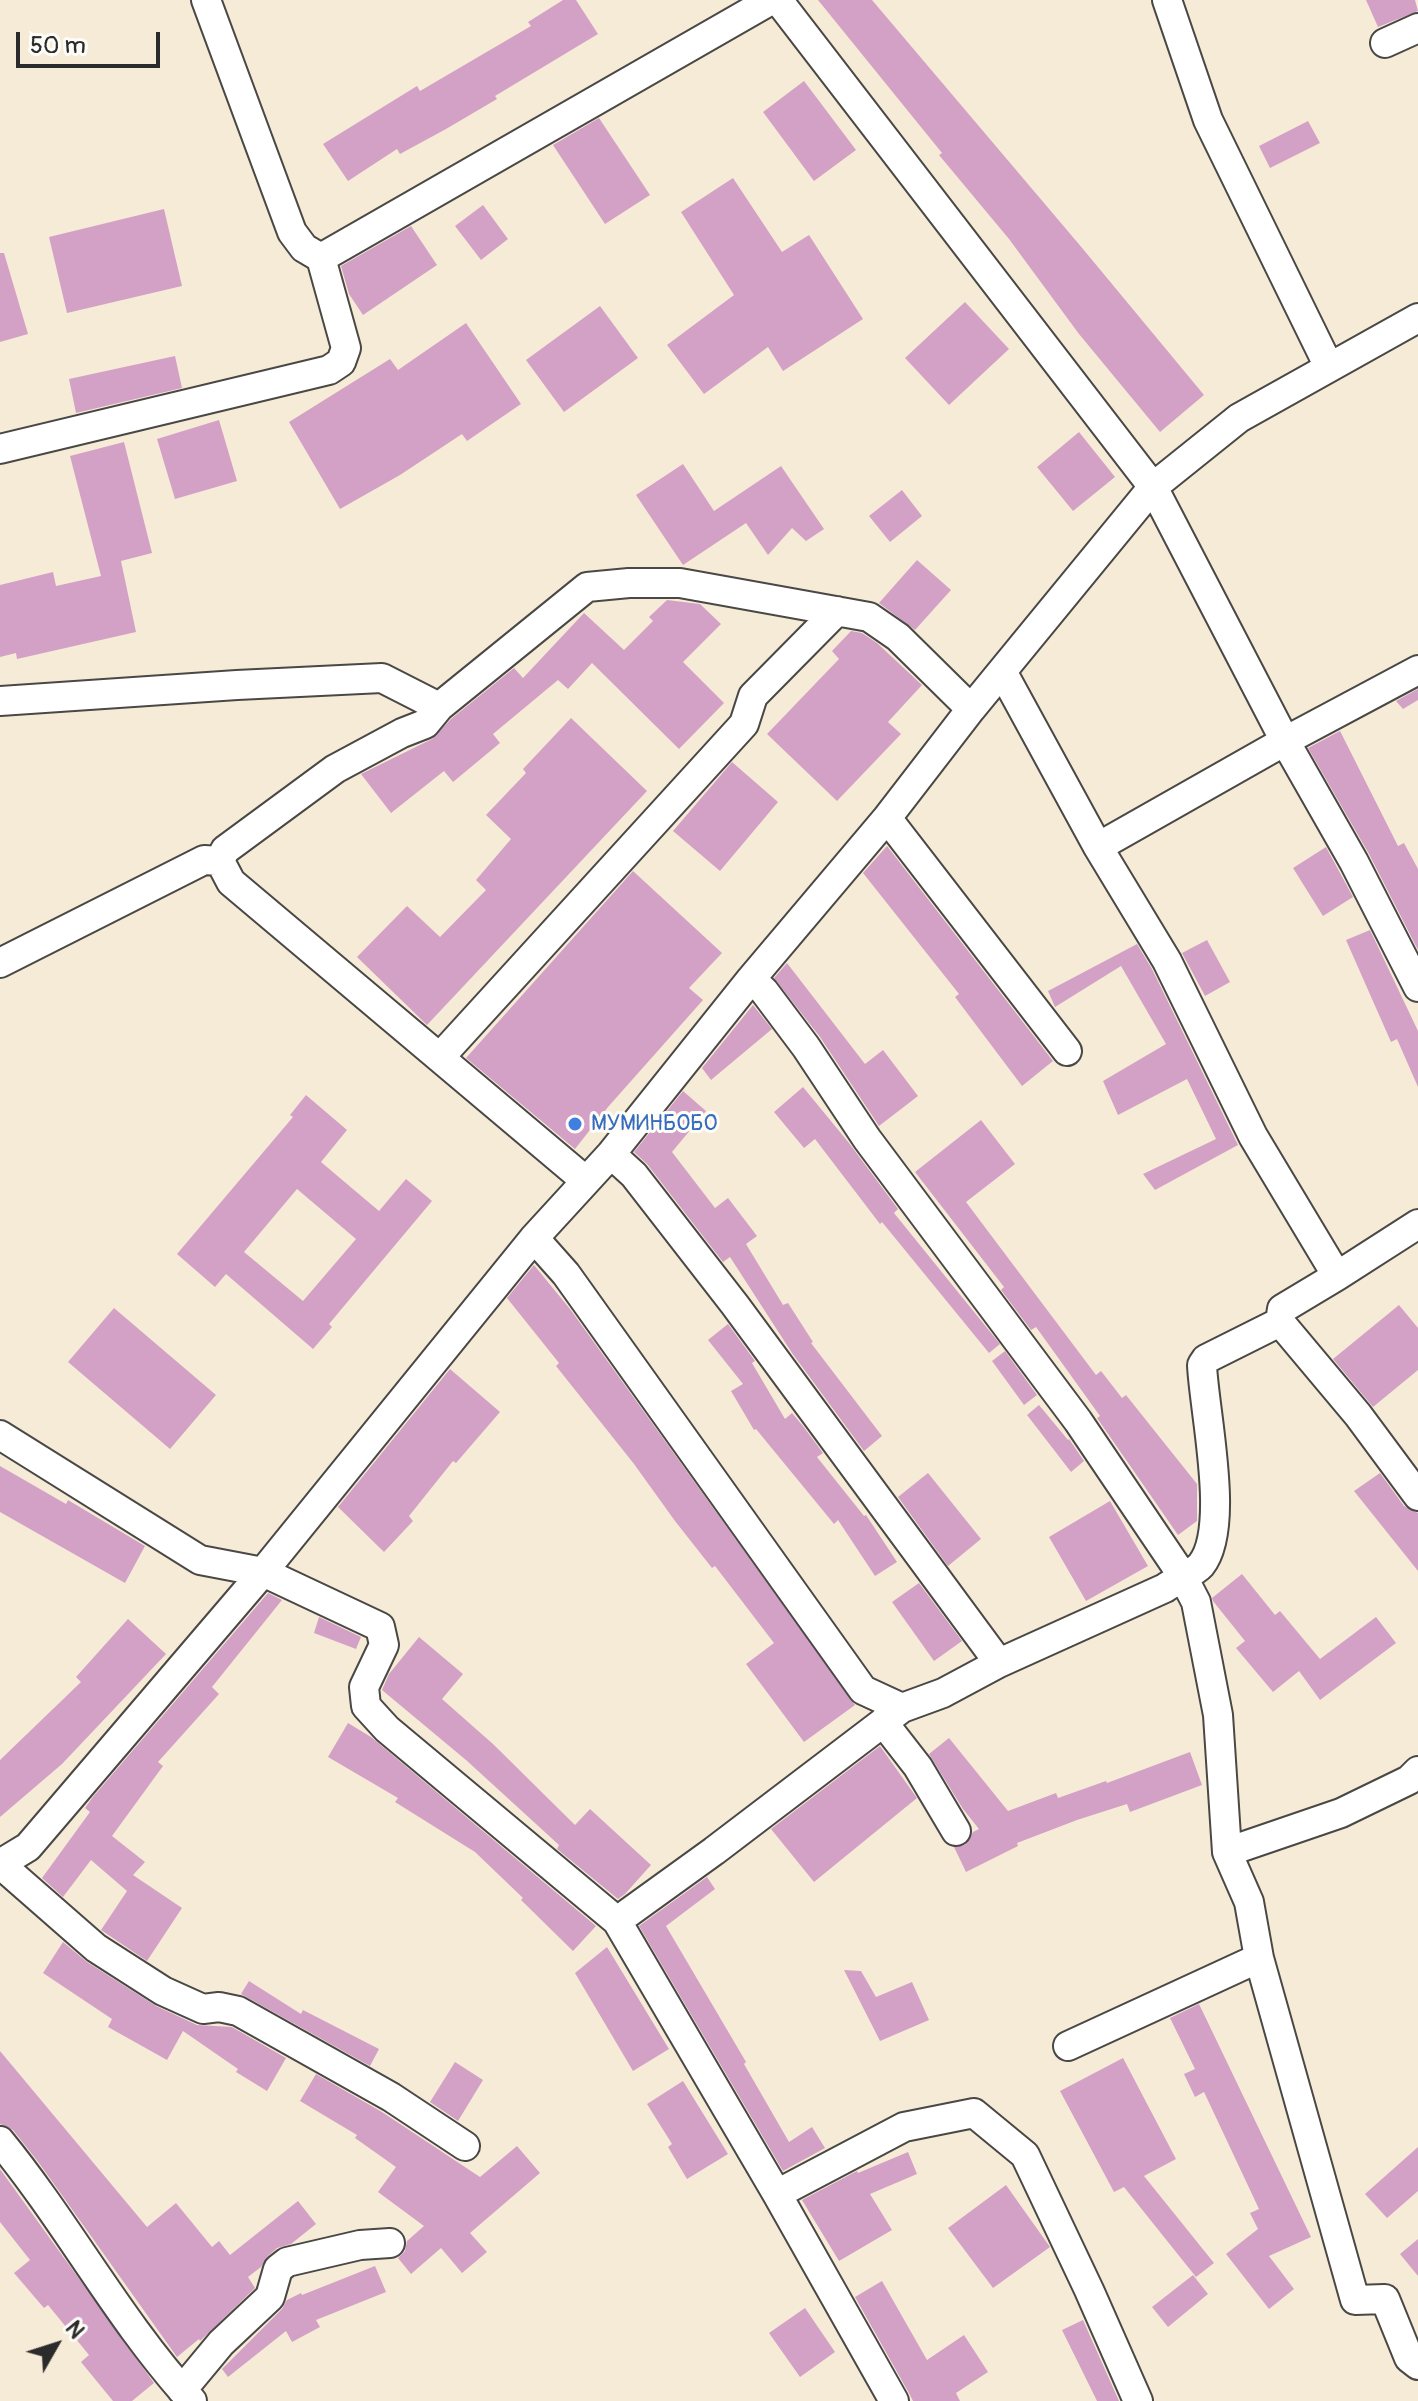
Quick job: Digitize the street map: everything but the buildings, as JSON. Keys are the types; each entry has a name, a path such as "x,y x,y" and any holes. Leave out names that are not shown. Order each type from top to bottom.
{"street":[{"path":"0,449 329,370 341,362 346,348 321,258 304,248 292,232 206,0"},
{"path":"321,258 771,0"},
{"path":"778,0 1153,487 1418,987"},
{"path":"1167,0 1208,120 1329,367"},
{"path":"1385,43 1418,28"},
{"path":"465,2146 391,2097 238,2011 219,2007 203,2009 163,1991 96,1948 0,1864 28,1847 263,1572 534,1238 611,1154 751,979 887,818 971,709 1153,487 1239,418 1418,318"},
{"path":"220,861 225,850 335,769 425,724 439,707 587,587 680,583 869,617 898,637 971,709"},
{"path":"441,1056 744,724 753,696 837,611"},
{"path":"1098,847 1418,670"},
{"path":"1003,673 1098,847 1167,961 1253,1136 1337,1276"},
{"path":"0,701 382,678 439,707"},
{"path":"887,818 1067,1051"},
{"path":"0,963 204,860 220,861"},
{"path":"220,861 231,882 586,1181"},
{"path":"751,979 764,991 806,1047 867,1139 1078,1421 1182,1575 1196,1602 1218,1715 1227,1852 1249,1902 1259,1958 1355,2300 1385,2299 1409,2358 1418,2365"},
{"path":"611,1154 634,1175 735,1305 999,1663"},
{"path":"1418,1224 1282,1309 1280,1322 1358,1415 1418,1496"},
{"path":"534,1238 566,1274 863,1690 893,1715 918,1767 956,1831"},
{"path":"617,1921 893,1715 1165,1588 1182,1575 1194,1572 1203,1562 1211,1543 1215,1514 1202,1365 1206,1359 1280,1322"},
{"path":"0,1435 200,1560 263,1572 380,1627 384,1645 364,1687 366,1706 387,1729 617,1921 894,2401"},
{"path":"1227,1852 1341,1813 1409,1780 1418,1771"},
{"path":"1068,2046 1259,1958"},
{"path":"777,2194 904,2127 974,2113 1025,2155 1138,2401"},
{"path":"0,2141 31,2179 71,2240 187,2396 221,2343 270,2297 278,2269 287,2262 360,2245 390,2243"}],"place":[{"name":"МУМИНБОБО","path":"575,1124"}]}
